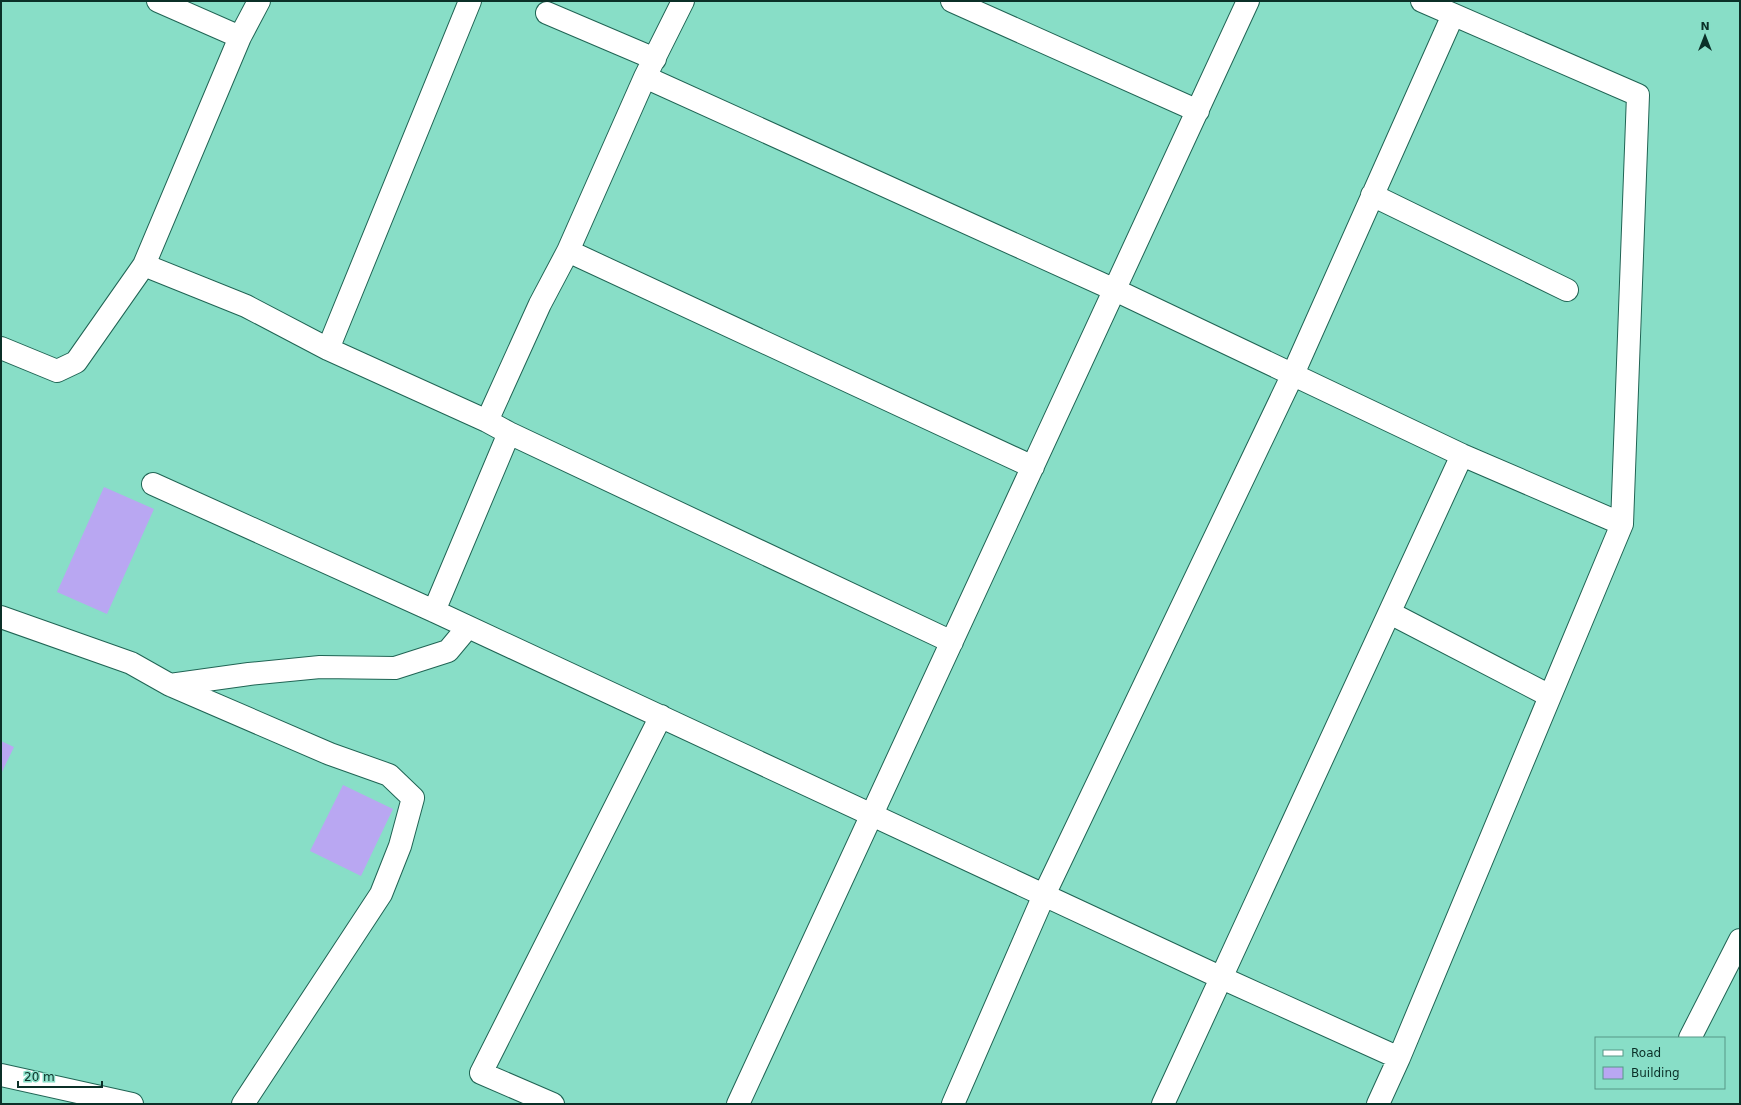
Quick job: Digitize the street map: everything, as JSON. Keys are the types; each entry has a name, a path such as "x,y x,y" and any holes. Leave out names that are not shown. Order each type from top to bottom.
{"street":[{"path":"158,1 240,37"},
{"path":"1,348 57,371 76,362 144,265 240,37 259,1"},
{"path":"328,349 470,1"},
{"path":"487,421 540,304 568,251 650,68 683,1"},
{"path":"952,1 1198,111"},
{"path":"738,1104 1248,1"},
{"path":"1378,1104 1399,1058 1622,524 1638,95 1422,1"},
{"path":"547,13 650,68 1462,455 1622,524"},
{"path":"953,1104 1044,895 1293,374 1453,15"},
{"path":"1372,195 1567,290"},
{"path":"568,251 1033,467"},
{"path":"144,265 246,306 328,349 487,421 509,433 952,642"},
{"path":"434,611 509,433"},
{"path":"1163,1104 1462,455"},
{"path":"153,484 434,611 1222,978 1399,1058"},
{"path":"1390,613 1550,696"},
{"path":"1,617 131,663 170,685 330,754 389,775 413,798 400,846 381,894 243,1104"},
{"path":"170,685 249,674 320,667 395,668 448,651 468,627"},
{"path":"553,1104 481,1073 661,716"},
{"path":"1691,1037 1740,940"},
{"path":"1,1075 132,1104"}],"building":[{"path":"104,487 154,509 107,614 57,592"},
{"path":"1,741 14,747 1,774"},
{"path":"343,785 393,809 361,876 310,851"}]}
